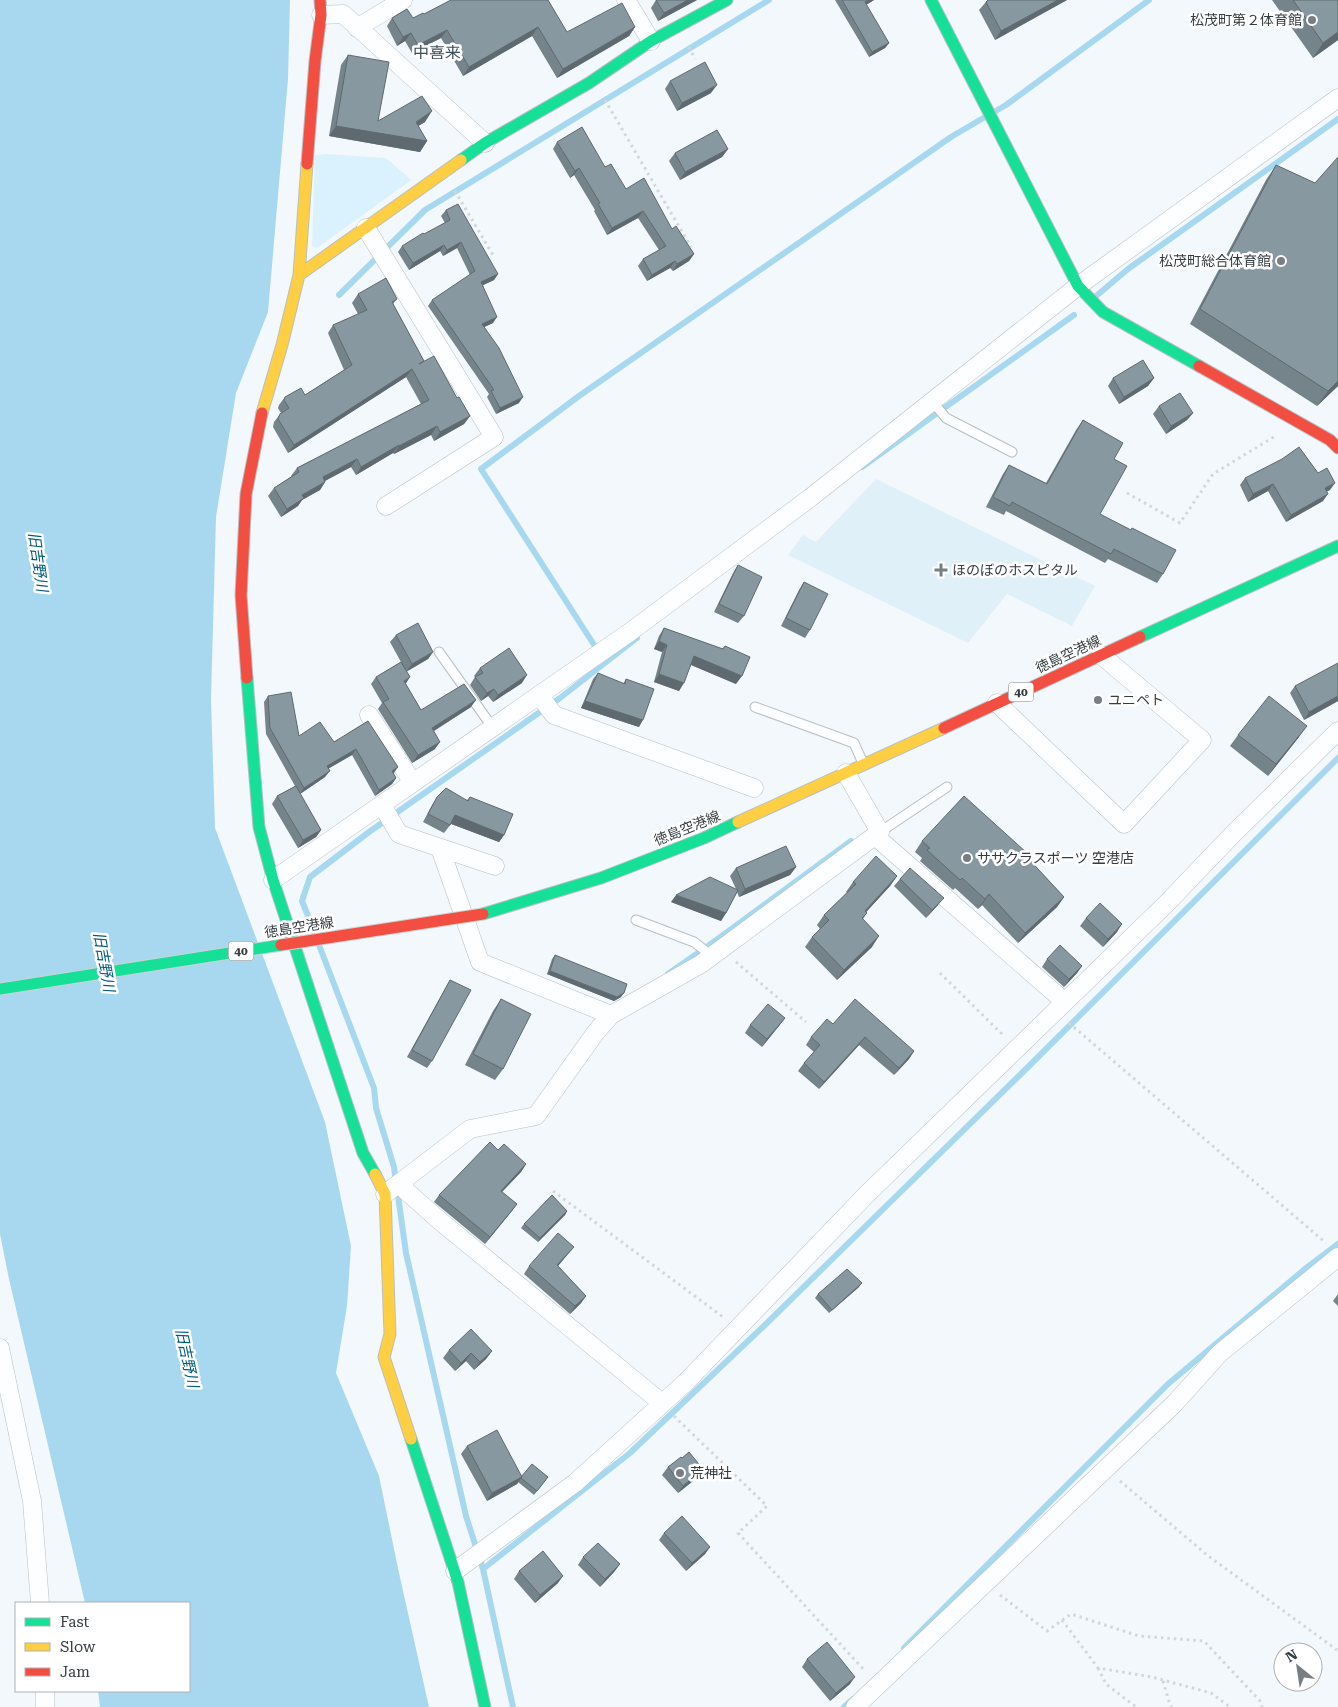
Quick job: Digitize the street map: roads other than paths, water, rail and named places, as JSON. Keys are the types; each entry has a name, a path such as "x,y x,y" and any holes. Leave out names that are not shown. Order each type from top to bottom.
{"street":[{"path":"357,28 403,0"},
{"path":"626,0 651,41"},
{"path":"299,274 485,143 589,83 651,41 727,0"},
{"path":"931,0 1078,286 1103,312 1330,440 1338,448"},
{"path":"485,143 357,28 343,7 320,7 299,274 282,344 259,422 246,494 241,595 259,827 273,880 363,1153 385,1194 390,1334 384,1357 455,1571 485,1707"},
{"path":"273,880 630,632 795,510 1078,286 1338,98"},
{"path":"366,228 494,437 386,506"},
{"name":"徳島空港線","path":"0,989 483,914 600,878 695,842 1338,546"},
{"path":"997,703 1124,824 1202,740 1101,655"},
{"path":"539,695 554,715 754,788"},
{"path":"369,715 413,783"},
{"path":"455,1571 575,1483 686,1382 868,1193 1166,904 1233,834 1338,731"},
{"path":"846,773 878,834 1060,1007"},
{"path":"382,804 399,834 495,866"},
{"path":"385,1194 410,1177 470,1129 536,1116 596,1032 611,1015 701,964 878,834"},
{"path":"440,848 480,962 611,1015"},
{"path":"403,1180 405,1190 662,1403"},
{"path":"855,1707 1175,1403 1220,1353 1334,1252"},
{"path":"0,1348 32,1501 40,1602"},
{"path":"45,1692 45,1707"}],"lane":[{"path":"932,401 946,418 1012,452"},
{"path":"439,652 493,728"},
{"path":"755,707 854,743 864,765"},
{"path":"878,834 947,787"},
{"path":"636,920 694,942 716,953"}],"water":[{"name":"旧吉野川","path":"0,0 290,0 288,79 268,312 236,393 216,517 211,699 215,828 325,1122 351,1246 347,1306 336,1373 379,1476 429,1707 100,1707 98,1692 190,1692 190,1602 85,1602 0,1234"}],"waterway":[{"path":"339,295 425,210 769,0"},
{"path":"994,112 1149,0"},
{"path":"598,651 481,469 579,396 951,137 985,117"},
{"path":"1095,297 1128,269 1338,119"},
{"path":"862,467 1074,315"},
{"path":"315,933 302,901 310,877 369,832 560,698 637,638"},
{"path":"513,1707 483,1569 630,1453 765,1325 1029,1066 1338,758"},
{"path":"668,974 851,841"},
{"path":"319,945 374,1088 376,1108 394,1167 406,1253 466,1516 483,1569"},
{"path":"904,1648 1168,1384 1305,1269 1338,1244"},
{"path":"844,1707 853,1699"}],"place":[{"name":"松茂町第２体育館","path":"1312,20"},
{"name":"松茂町総合体育館","path":"1281,261"},
{"name":"ほのぼのホスピタル","path":"941,570"},
{"name":"ユニペト","path":"1098,700"},
{"name":"ササクラスポーツ 空港店","path":"967,858"},
{"name":"荒神社","path":"680,1473"}],"district":[{"name":"中喜来","path":"437,52"}]}
